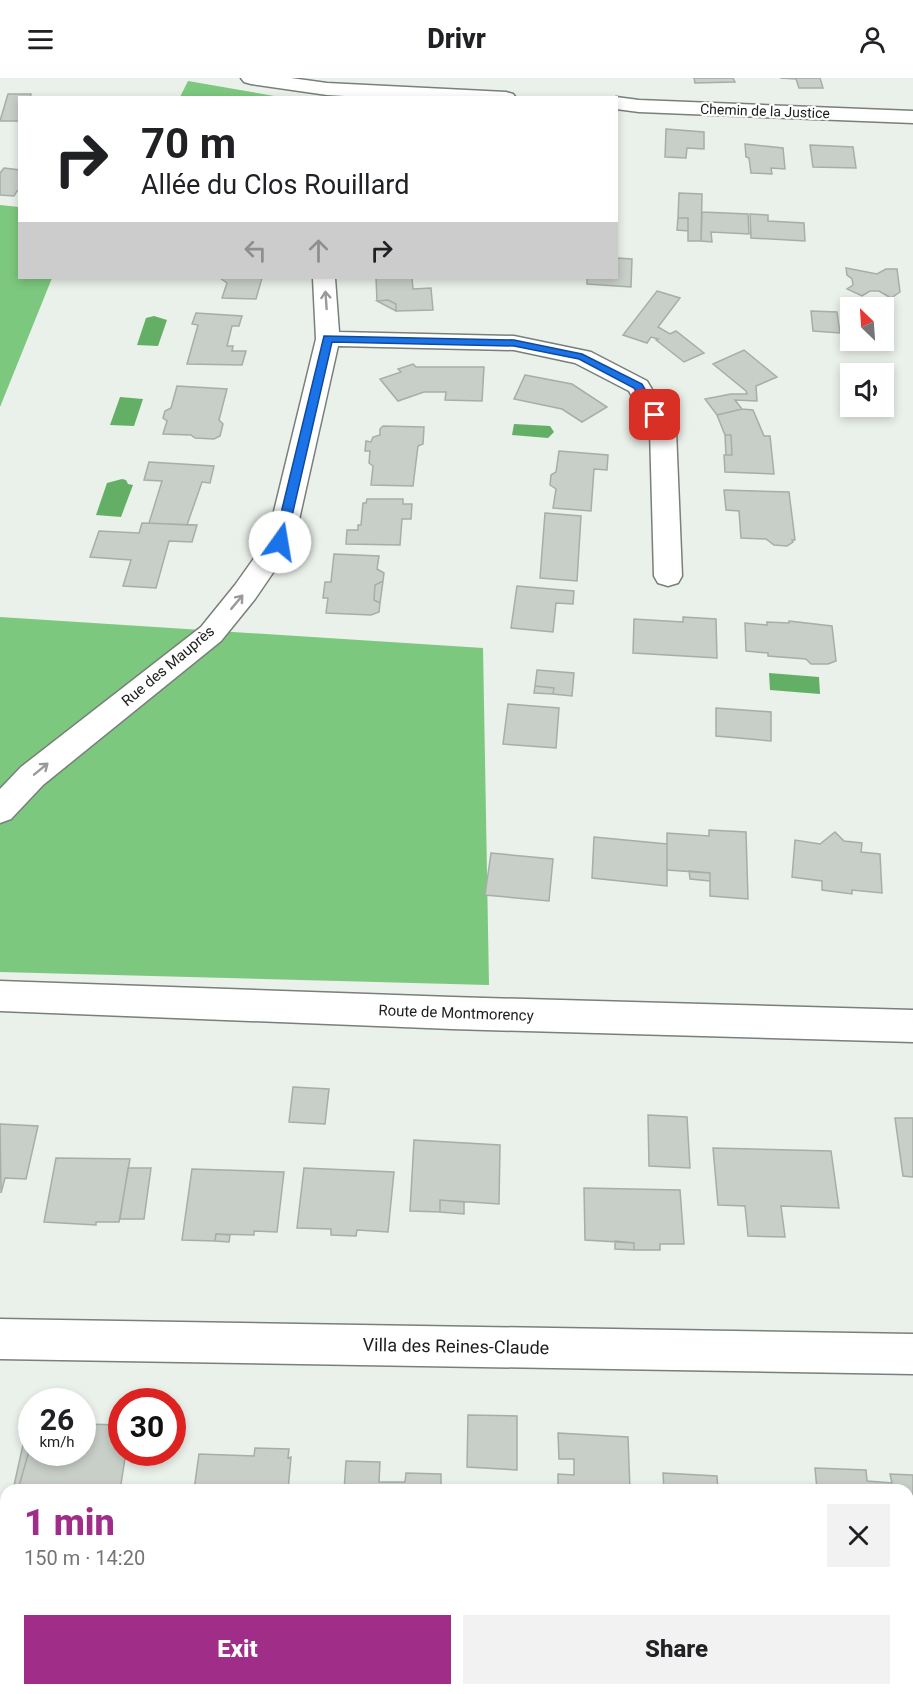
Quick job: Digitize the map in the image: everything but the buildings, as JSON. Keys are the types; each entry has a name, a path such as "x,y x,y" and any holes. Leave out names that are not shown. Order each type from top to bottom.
{"street":[{"path":"251,78 326,93 434,96"},
{"name":"Chemin de la Justice","path":"618,103 913,117"},
{"name":"Rue des Mauprès","path":"0,810 32,776 210,634 245,592 280,542 328,339 324,279"},
{"path":"328,339 514,343 582,357 638,386 663,430 668,576"},
{"name":"Route de Montmorency","path":"0,996 452,1013 913,1026"},
{"name":"Villa des Reines-Claude","path":"0,1339 913,1354"}],"shaded area":[{"path":"188,81 274,96 180,96"},
{"path":"0,205 18,207 18,279 52,279 0,407"},
{"path":"154,316 167,320 158,346 137,345 146,318"},
{"path":"120,397 143,399 134,426 110,425"},
{"path":"514,424 550,426 554,432 548,438 512,435"},
{"path":"122,479 133,485 121,517 96,515 107,483"},
{"path":"0,617 483,648 489,985 0,972"},
{"path":"769,673 819,677 820,694 770,690"}],"route":[{"path":"280,542 328,339 514,343 582,357 638,386 655,415"}]}
